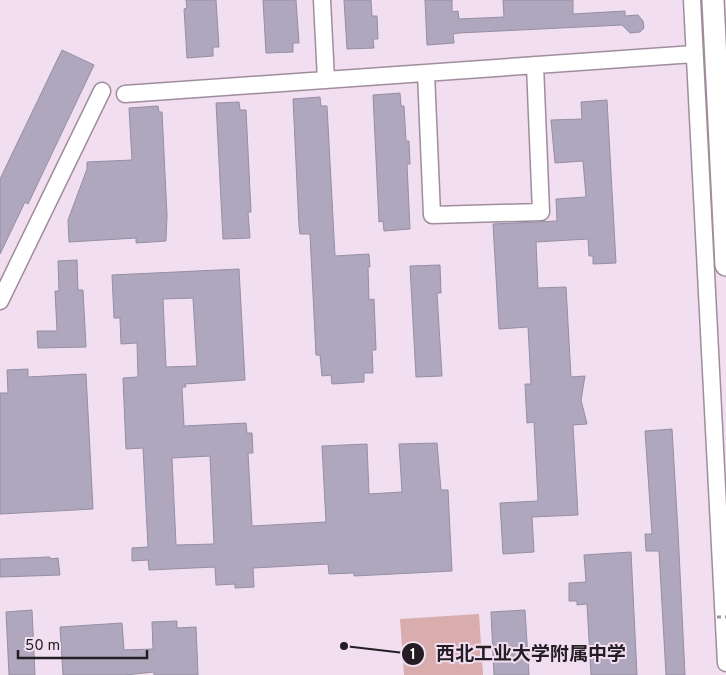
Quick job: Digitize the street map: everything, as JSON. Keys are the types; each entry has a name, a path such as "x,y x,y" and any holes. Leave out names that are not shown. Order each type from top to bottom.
{"main road":[{"path":"713,0 726,265"}],"street":[{"path":"322,0 326,80"},
{"path":"692,0 726,663"},
{"path":"125,94 694,54"},
{"path":"426,73 432,215 541,212 535,65"},
{"path":"0,301 102,91"}],"path":[{"path":"717,617 726,617"}],"shaded area":[{"path":"479,614 483,675 404,675 400,619"}],"building":[{"path":"186,0 216,0 219,47 213,47 213,56 187,58 184,9 187,8"},
{"path":"263,0 296,0 299,43 293,43 293,52 266,53"},
{"path":"344,0 371,0 372,16 377,16 378,39 373,39 374,48 347,49"},
{"path":"425,0 452,0 452,12 458,11 459,19 504,17 503,0 573,0 573,14 625,11 625,16 638,15 643,21 644,28 640,32 630,33 622,25 459,33 453,34 454,43 427,45"},
{"path":"62,50 94,65 28,204 25,202 0,254 0,179"},
{"path":"400,93 401,106 404,106 406,141 409,141 410,164 407,164 410,229 384,231 383,221 379,222 373,95"},
{"path":"320,97 321,106 327,106 335,256 369,254 369,300 374,299 376,350 372,350 373,373 364,373 364,382 332,384 331,375 322,376 320,355 316,355 310,234 300,234 299,226 293,99"},
{"path":"607,100 616,263 593,264 593,256 589,256 588,239 536,242 538,288 566,287 571,377 585,376 581,400 587,424 573,425 578,515 532,517 534,552 503,554 500,503 538,501 534,422 527,423 525,384 531,384 528,327 499,329 493,224 557,221 556,199 586,197 583,161 555,163 551,120 582,119 581,102"},
{"path":"239,102 240,110 246,110 251,212 248,212 250,238 223,239 216,103"},
{"path":"158,106 159,112 162,112 167,215 166,241 136,243 136,238 69,242 68,220 87,169 87,162 132,160 129,108"},
{"path":"77,260 78,290 83,290 86,347 38,348 37,331 57,331 55,291 59,291 58,261"},
{"path":"440,265 441,293 437,293 442,376 416,377 410,266"},
{"path":"239,269 245,380 185,384 186,387 182,387 184,426 246,423 247,433 252,433 253,453 248,453 252,526 326,522 322,446 367,444 369,494 402,492 399,444 437,443 441,490 448,490 452,571 354,576 354,573 329,574 328,564 253,568 254,587 235,588 235,584 216,585 215,567 149,570 148,560 132,561 132,548 148,547 143,448 126,449 123,378 138,377 137,343 121,344 120,318 114,318 112,275","holes":["193,298 197,366 166,367 163,299","210,456 214,544 176,545 172,458"]},
{"path":"28,369 28,377 86,374 93,509 0,514 0,393 8,393 7,370"},
{"path":"672,429 685,675 666,675 659,551 646,551 645,534 652,534 645,431"},
{"path":"631,552 637,675 591,675 587,604 577,605 577,601 569,601 569,583 586,582 584,555"},
{"path":"50,557 50,559 58,558 60,575 0,577 0,559"},
{"path":"32,610 35,675 9,675 6,612"},
{"path":"525,610 529,675 494,675 491,612"},
{"path":"177,621 177,628 196,627 198,675 154,675 154,672 125,675 63,675 60,627 122,623 124,650 153,649 152,622"}],"place":[{"name":"西北工业大学附属中学","path":"344,646"}]}
